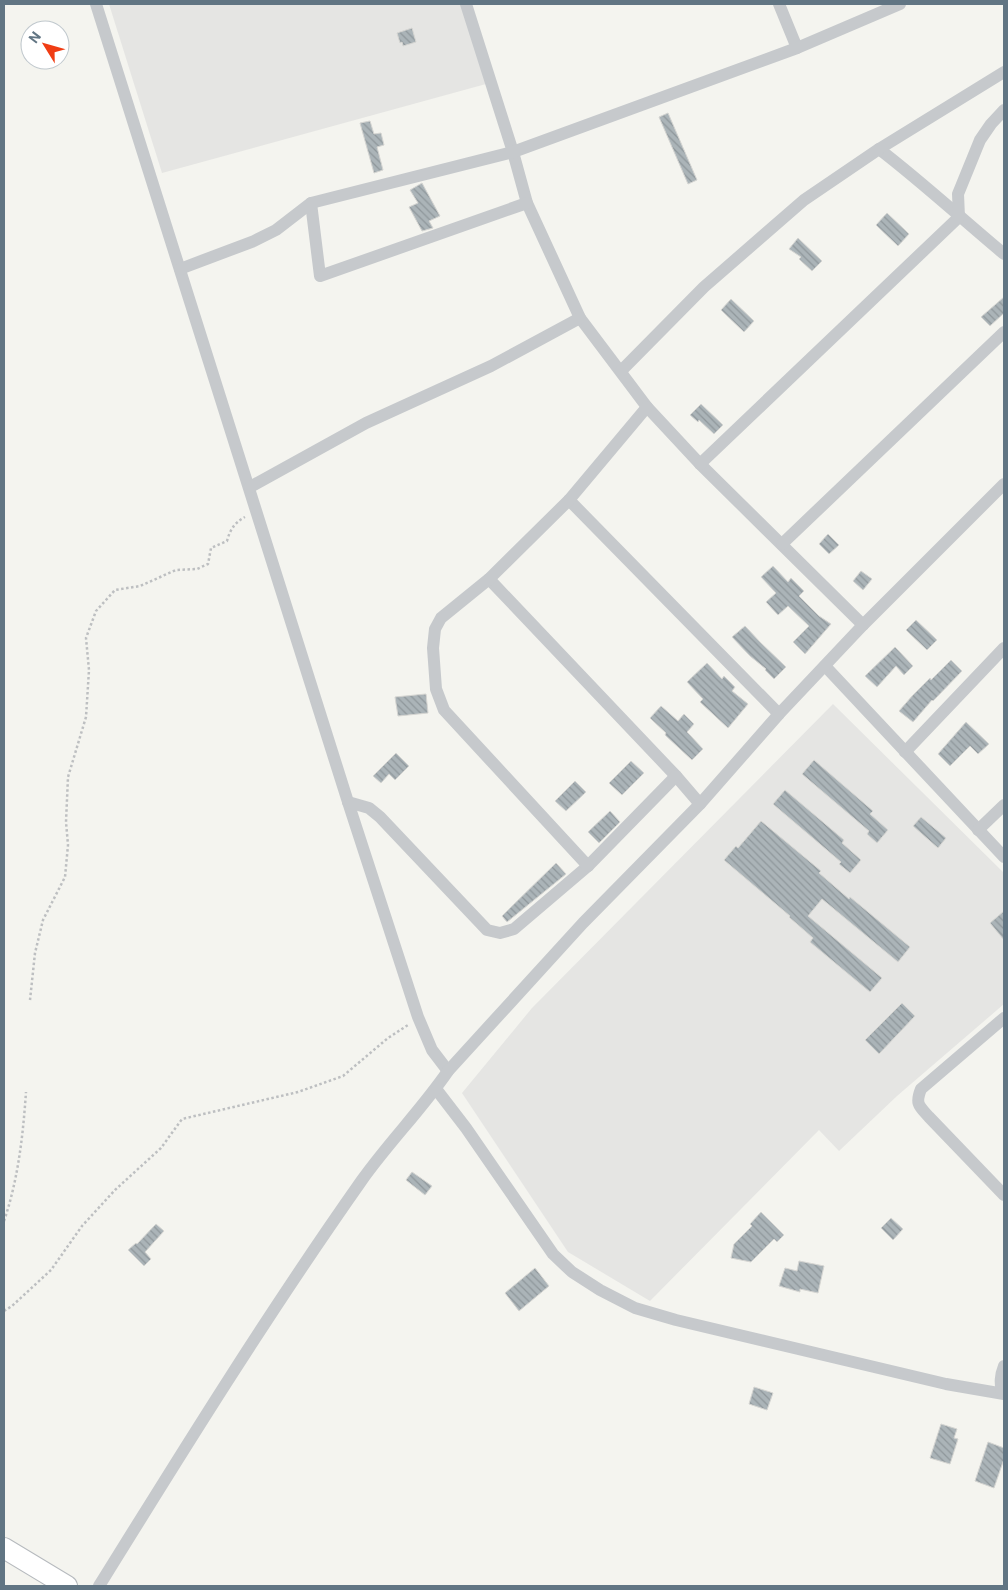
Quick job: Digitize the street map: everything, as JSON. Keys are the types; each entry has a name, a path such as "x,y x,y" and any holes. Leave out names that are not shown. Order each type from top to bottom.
{"main road":[{"path":"4,1548 67,1586"}],"street":[{"path":"96,4 348,802 418,1017 432,1050 448,1071"},
{"path":"466,4 513,152 527,203 580,318 647,407 700,464 863,625"},
{"path":"779,4 796,48"},
{"path":"180,269 254,242 276,230 311,203 513,152 796,48 878,8 900,4"},
{"path":"620,371 704,287 804,200 879,148 1004,72"},
{"path":"700,464 959,217 958,194 980,140 1004,110"},
{"path":"879,148 944,201 959,217 1004,254"},
{"path":"311,203 320,276 527,203"},
{"path":"250,488 366,424 491,366 580,318"},
{"path":"782,544 1004,332"},
{"path":"588,866 444,710 436,689 433,648 435,629 441,618 489,579 569,500 647,407"},
{"path":"99,1586 204,1416 284,1294 363,1178 436,1089 448,1071 583,923 700,804 779,714 863,625 1004,484"},
{"path":"569,500 779,714"},
{"path":"489,579 676,776 700,804"},
{"path":"905,752 1004,648"},
{"path":"825,666 1004,857"},
{"path":"348,802 368,808 380,817 486,930 500,933 514,929 588,866 676,776"},
{"path":"978,830 1004,805"},
{"path":"1004,1018 921,1088 917,1098 918,1104 928,1117 1004,1195"},
{"path":"436,1089 466,1128 553,1254 572,1272 600,1290 635,1308 676,1320 946,1384 1003,1393 1000,1384 1004,1366"}],"path":[{"path":"30,1000 35,953 43,920 65,877 68,845 66,822 68,777 86,717 89,670 86,638 96,611 115,590 140,586 176,570 198,569 208,564 211,548 227,541 230,530 239,521 257,511"},
{"path":"4,1311 51,1270 82,1226 115,1190 161,1148 182,1119 298,1092 343,1076 388,1038 418,1017"},
{"path":"4,1221 10,1203 22,1139 26,1092"}],"shaded area":[{"path":"109,4 461,4 486,84 162,173"},
{"path":"833,704 1004,873 1004,1004 897,1096 839,1151 819,1130 650,1301 568,1252 462,1093 532,1008"}],"building":[{"path":"412,28 416,42 403,46 397,33"},
{"path":"668,113 697,180 688,184 659,117"},
{"path":"370,121 374,134 381,133 384,145 377,147 383,170 374,173 360,123"},
{"path":"422,183 440,216 429,221 433,228 422,231 409,207 418,203 410,190"},
{"path":"887,213 909,234 898,246 876,225"},
{"path":"798,238 822,261 812,271 799,259 801,257 789,249"},
{"path":"1004,297 1004,313 990,326 981,317"},
{"path":"731,299 754,321 744,332 721,310"},
{"path":"701,404 723,425 714,434 699,420 698,422 690,415"},
{"path":"828,534 839,545 829,554 819,544"},
{"path":"773,566 788,582 791,578 804,591 799,596 819,616 831,624 805,654 793,642 809,626 788,606 778,615 766,602 776,593 761,577"},
{"path":"861,571 872,579 863,590 853,581"},
{"path":"916,620 937,640 927,650 906,630"},
{"path":"745,626 786,667 774,679 732,637"},
{"path":"895,647 913,666 904,675 896,666 877,687 865,676"},
{"path":"951,660 962,671 932,700 913,722 899,711 930,678 931,680"},
{"path":"707,663 722,679 724,676 735,687 732,691 748,704 728,728 700,702 703,699 687,682"},
{"path":"426,694 428,713 398,716 395,697"},
{"path":"661,706 678,721 684,714 694,724 687,732 703,749 692,760 650,718"},
{"path":"966,722 989,744 978,754 970,746 950,766 938,754"},
{"path":"396,753 409,766 395,780 389,774 381,783 373,776"},
{"path":"814,760 873,811 870,814 888,830 877,843 867,834 869,831 802,774"},
{"path":"631,761 644,773 622,795 609,783"},
{"path":"575,781 586,792 566,811 555,801"},
{"path":"785,790 844,840 842,843 861,860 850,873 839,864 841,862 773,804"},
{"path":"610,811 620,822 599,843 588,832"},
{"path":"921,817 946,838 938,848 913,826"},
{"path":"761,821 821,871 819,873 849,899 850,897 910,947 898,962 822,899 808,916 882,978 870,992 810,942 813,938 790,916 724,860 736,846 738,848"},
{"path":"556,863 566,874 507,922 502,916"},
{"path":"1004,911 1004,940 990,923"},
{"path":"902,1003 915,1016 879,1054 865,1040"},
{"path":"412,1172 432,1186 425,1195 406,1180"},
{"path":"761,1212 784,1235 777,1242 774,1239 751,1262 731,1258 734,1244 752,1226 750,1224"},
{"path":"891,1218 903,1229 893,1240 881,1228"},
{"path":"156,1224 164,1231 145,1252 151,1259 144,1266 128,1250 137,1244"},
{"path":"799,1261 824,1266 818,1293 800,1289 800,1292 779,1286 785,1268 797,1271"},
{"path":"535,1268 549,1286 519,1311 505,1293"},
{"path":"754,1387 773,1393 767,1410 749,1404"},
{"path":"941,1424 957,1429 954,1438 958,1439 950,1464 930,1458"},
{"path":"988,1442 1004,1448 1004,1459 994,1488 975,1481"}]}
